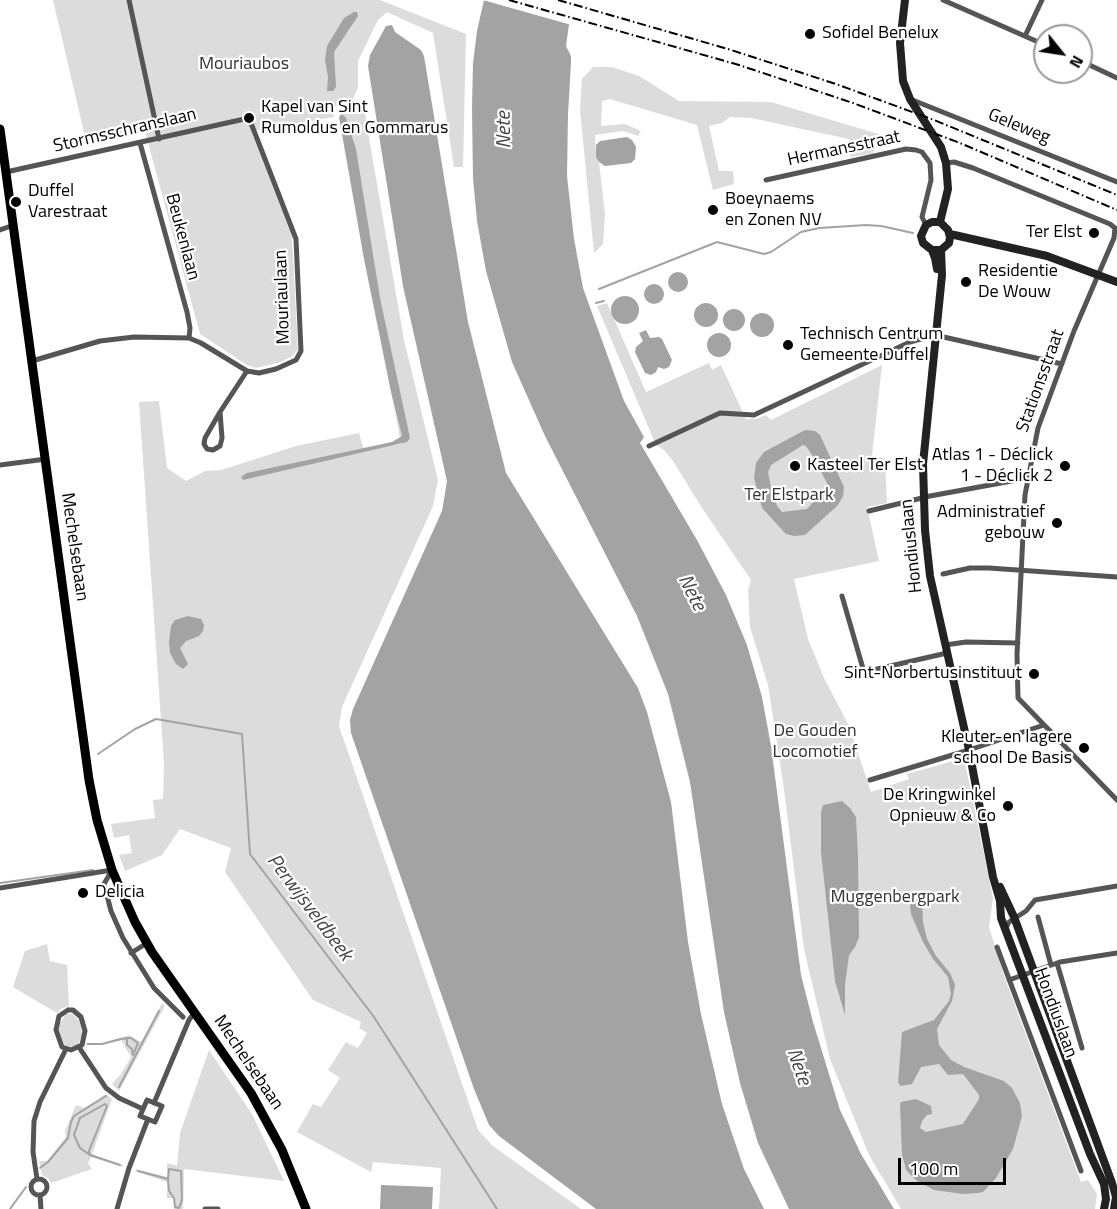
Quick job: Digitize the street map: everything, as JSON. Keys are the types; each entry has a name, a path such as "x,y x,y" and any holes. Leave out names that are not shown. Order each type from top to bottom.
{"main road":[{"path":"0,129 6,172"},
{"name":"Mechelsebaan","path":"6,172 89,780 97,820 112,870 147,943 239,1074 270,1125 306,1209"}],"street":[{"path":"129,0 159,139"},
{"path":"905,0 900,32 900,66 910,99 941,147 946,163 948,189 940,222"},
{"path":"943,0 1033,40"},
{"path":"1025,36 1042,0"},
{"path":"1093,67 1117,78"},
{"name":"Geleweg","path":"910,99 1117,182"},
{"name":"Stormsschranslaan","path":"6,172 249,118"},
{"name":"Mouriaulaan","path":"247,371 259,373 276,369 296,360 301,351 296,239 249,118"},
{"name":"Beukenlaan","path":"140,144 190,328 189,338"},
{"name":"Hermansstraat","path":"766,180 906,149 916,150 922,152 930,163 931,180 922,217 926,225"},
{"name":"Stationsstraat","path":"946,163 973,168 1115,228 1114,238 1038,428 1025,495 1017,644 1018,698 1117,800"},
{"path":"926,225 940,222 946,226 949,238"},
{"path":"0,230 14,225"},
{"name":"Hondiuslaan","path":"926,225 921,236 923,243 936,250 935,258 940,288 925,437 924,498 927,556 1000,901 1001,918 1090,1154 1102,1177 1106,1199"},
{"path":"936,250 949,238 982,242 1047,256 1117,282"},
{"path":"190,328 201,343"},
{"path":"650,446 720,413 754,415 910,342 935,335 1062,364"},
{"path":"32,361 100,341 134,337 189,338 247,371 220,412 205,438 204,444 207,449 213,450 220,446 222,438 220,412"},
{"path":"0,465 46,459"},
{"path":"869,511 1028,478"},
{"path":"944,574 970,568 989,568 1117,576"},
{"path":"842,596 864,672 966,642 1017,644"},
{"path":"870,780 1044,725"},
{"name":"Hondiuslaan","path":"993,867 1034,970 1112,1183 1115,1204"},
{"path":"0,888 112,870"},
{"name":"Mechelsebaan","path":"112,870 104,884 117,926 131,953 154,988 183,1017"},
{"path":"1005,930 1014,917 1026,911 1035,900 1117,886"},
{"name":"Hondiuslaan","path":"1038,918 1082,1048"},
{"path":"131,953 147,943"},
{"name":"Hondiuslaan","path":"997,947 1081,1171"},
{"path":"1009,980 1054,964 1117,953"},
{"path":"68,1010 78,1013 83,1021 84,1036 79,1047 73,1050 66,1049 59,1042 56,1030 59,1016 68,1010"},
{"path":"154,1103 194,1012"},
{"path":"79,1047 106,1088 119,1098 143,1109"},
{"path":"37,1179 32,1141 34,1121 40,1102 66,1049"},
{"path":"1070,1101 1080,1098"},
{"path":"147,1100 154,1103 162,1106 155,1122 140,1116 147,1100"},
{"path":"117,1209 129,1168 148,1119"},
{"path":"37,1179 44,1181 47,1185 46,1191 40,1195 34,1194 31,1189 37,1179"},
{"path":"40,1195 41,1209"},
{"path":"1104,1209 1106,1199 1115,1204"},
{"path":"205,1209 218,1209"}],"green space":[{"name":"Mouriaubos","path":"53,0 380,0 466,34 463,167 454,167 433,33 387,12 378,20 358,61 358,88 352,101 333,107 334,117 251,131 292,236 298,350 291,357 278,363 256,368 247,365 200,334 144,128 86,141"},
{"path":"593,67 612,67 639,76 679,101 771,102 892,138 893,145 873,147 874,153 850,157 849,139 751,118 730,117 722,123 709,126 719,171 733,171 734,184 713,190 697,125 610,99 602,101 601,126 625,124 641,131 638,136 623,131 595,135 605,214 603,244 594,253 580,110 582,79"},
{"path":"364,109 404,340 438,480 433,506 342,707 339,726 478,1130 493,1146 581,1209 439,1209 441,1168 373,1162 371,1172 297,1132 313,1104 321,1107 340,1078 328,1070 346,1042 358,1048 367,1033 359,1028 361,1022 313,1000 225,872 231,848 180,829 162,855 125,871 119,855 132,853 129,835 114,838 111,824 155,818 153,800 163,799 164,763 139,402 159,401 167,468 186,481 205,471 221,470 296,446 359,433 364,450 401,444 339,110"},
{"name":"Muggenbergpark","path":"607,303 646,392 709,363 712,370 721,365 746,419 756,419 766,415 771,420 882,365 872,456 885,458 887,503 867,507 879,561 794,579 808,639 824,678 849,726 871,792 909,779 907,774 964,758 993,898 989,927 1004,976 1081,1182 1088,1180 1097,1194 1095,1209 901,1209 869,1155 830,1059 804,949 768,685 750,627 748,590 751,580 673,461 664,450 656,445 597,306"},
{"path":"47,944 50,961 67,965 69,1006 57,1013 13,987 25,951"},
{"path":"162,1003 165,1006 119,1091 112,1084 131,1057 121,1040 102,1045 85,1045 86,1043 103,1043 129,1035 141,1042"},
{"path":"66,1014 73,1014 80,1022 82,1034 76,1046 69,1047 64,1044 59,1032 60,1023"},
{"path":"209,1050 252,1114 284,1181 184,1169 183,1209 174,1209 174,1198 167,1198 167,1182 135,1171 136,1169 167,1177 167,1163 177,1166 180,1133"},
{"path":"106,1094 112,1099 92,1154 123,1165 123,1167 91,1157 88,1163 92,1169 51,1183 42,1175 39,1161 47,1161 66,1137 65,1131 76,1105 84,1108"}],"water":[{"name":"Nete","path":"484,0 569,24 566,46 571,56 567,176 574,239 583,288 624,401 644,437 640,443 697,540 726,595 747,645 762,697 771,746 801,975 813,1022 840,1110 861,1154 894,1209 789,1209 758,1143 740,1083 724,1012 690,782 668,694 637,616 545,436 512,362 486,271 477,221 473,178 472,108 473,63"},
{"path":"357,12 358,16 334,52 336,87 333,91 327,91 328,77 325,60 327,46 344,18"},
{"path":"392,25 395,32 421,50 424,56 468,322 506,473 638,688 647,712 671,802 688,942 701,1014 722,1104 744,1169 764,1209 596,1209 499,1136 489,1125 474,1089 351,733 350,720 353,709 442,511 447,481 403,286 368,66 370,55 386,26"},
{"path":"342,114 346,118 356,149 380,298 410,438 407,442 243,480 241,477 247,473 392,442 402,436 364,259 339,117"},
{"path":"627,137 636,147 635,159 631,163 605,166 599,162 596,157 596,145 600,141"},
{"path":"678,272 685,275 688,282 685,289 678,292 671,289 668,282 671,275"},
{"path":"654,284 661,287 664,294 661,301 654,304 647,301 644,294 647,287"},
{"path":"625,296 635,300 639,310 635,320 625,324 615,320 611,310 615,300"},
{"path":"706,303 715,306 718,315 715,324 706,327 697,324 694,315 697,306"},
{"path":"734,309 742,312 745,320 742,328 734,331 726,328 723,320 726,312"},
{"path":"762,313 771,316 774,325 771,334 762,337 753,334 750,325 753,316"},
{"path":"646,330 650,338 662,339 672,360 669,367 664,369 658,367 651,375 645,373 635,352 636,347 643,341 639,333"},
{"path":"719,333 724,334 730,340 730,350 724,356 719,357 714,356 708,350 707,345 708,340 714,334"},
{"path":"805,430 815,431 820,435 844,487 843,496 838,505 805,535 786,534 762,508 754,478 756,463 764,452","holes":["803,445 806,446 827,483 828,489 826,493 821,493 807,509 782,512 772,493 768,472 771,465"]},
{"path":"188,616 201,619 204,625 199,636 186,641 180,648 188,664 183,669 176,664 170,653 169,642 171,626 175,620"},
{"path":"842,801 856,817 858,857 859,937 849,955 845,985 845,1015 835,981 821,852 823,805"},
{"path":"915,899 922,903 927,939 936,956 950,973 955,985 952,1001 937,1029 939,1045 951,1060 1004,1081 1012,1088 1020,1103 1022,1116 1013,1149 996,1178 983,1192 963,1194 934,1190 917,1181 906,1170 902,1154 901,1102 916,1099 931,1106 932,1114 927,1115 920,1128 926,1132 963,1124 979,1099 979,1095 963,1074 948,1075 939,1064 921,1067 912,1084 901,1086 898,1083 902,1032 934,1020 949,1001 951,994 948,977 923,942 911,914 910,905"},
{"path":"381,1185 433,1187 432,1209 380,1209"}],"pier":[{"path":"483,0 578,0 572,25"}],"waterway":[{"path":"599,289 717,242 764,254 771,252 801,232 819,228 866,225 913,233"},
{"path":"596,303 604,301"},
{"name":"Perwijsveldbeek","path":"98,754 135,729 156,719 242,734 250,854 374,1017 497,1209"},
{"name":"Perwijsveldbeek","path":"0,883 93,870"},
{"path":"119,1087 159,1011"},
{"path":"88,1044 102,1044 121,1039 130,1038 131,1038 138,1043 133,1055 132,1049 127,1045 127,1039 128,1038 121,1039"},
{"path":"40,1168 68,1138 74,1116 106,1096"},
{"path":"90,1155 80,1148 74,1135 80,1118 105,1104 107,1106 89,1151 90,1155 120,1165"},
{"path":"138,1171 168,1179 169,1169 181,1171 182,1200 179,1208"},
{"path":"168,1179 169,1191 174,1198 175,1207 179,1208"},
{"path":"10,1209 26,1187"}],"railway":[{"path":"509,0 739,65 853,103 960,143 1117,210"},
{"path":"558,0 728,49 836,84 934,120 1117,195"}],"place":[{"name":"Sofidel Benelux","path":"810,34"},
{"name":"Kapel van Sint Rumoldus en Gommarus","path":"249,118"},
{"name":"Duffel Varestraat","path":"16,202"},
{"name":"Boeynaems en Zonen NV","path":"713,210"},
{"name":"Ter Elst","path":"1094,233"},
{"name":"Residentie De Wouw","path":"966,282"},
{"name":"Technisch Centrum Gemeente Duffel","path":"788,345"},
{"name":"Kasteel Ter Elst","path":"795,466"},
{"name":"Atlas 1 - Déclick 1 - Déclick 2","path":"1065,466"},
{"name":"Administratief gebouw","path":"1057,523"},
{"name":"Sint-Norbertusinstituut","path":"1034,674"},
{"name":"Kleuter-en lagere school De Basis","path":"1084,748"},
{"name":"De Kringwinkel Opnieuw & Co","path":"1008,806"},
{"name":"Delicia","path":"83,893"}],"park label":[{"name":"Ter Elstpark","path":"789,496"},
{"name":"De Gouden Locomotief","path":"815,742"}]}
